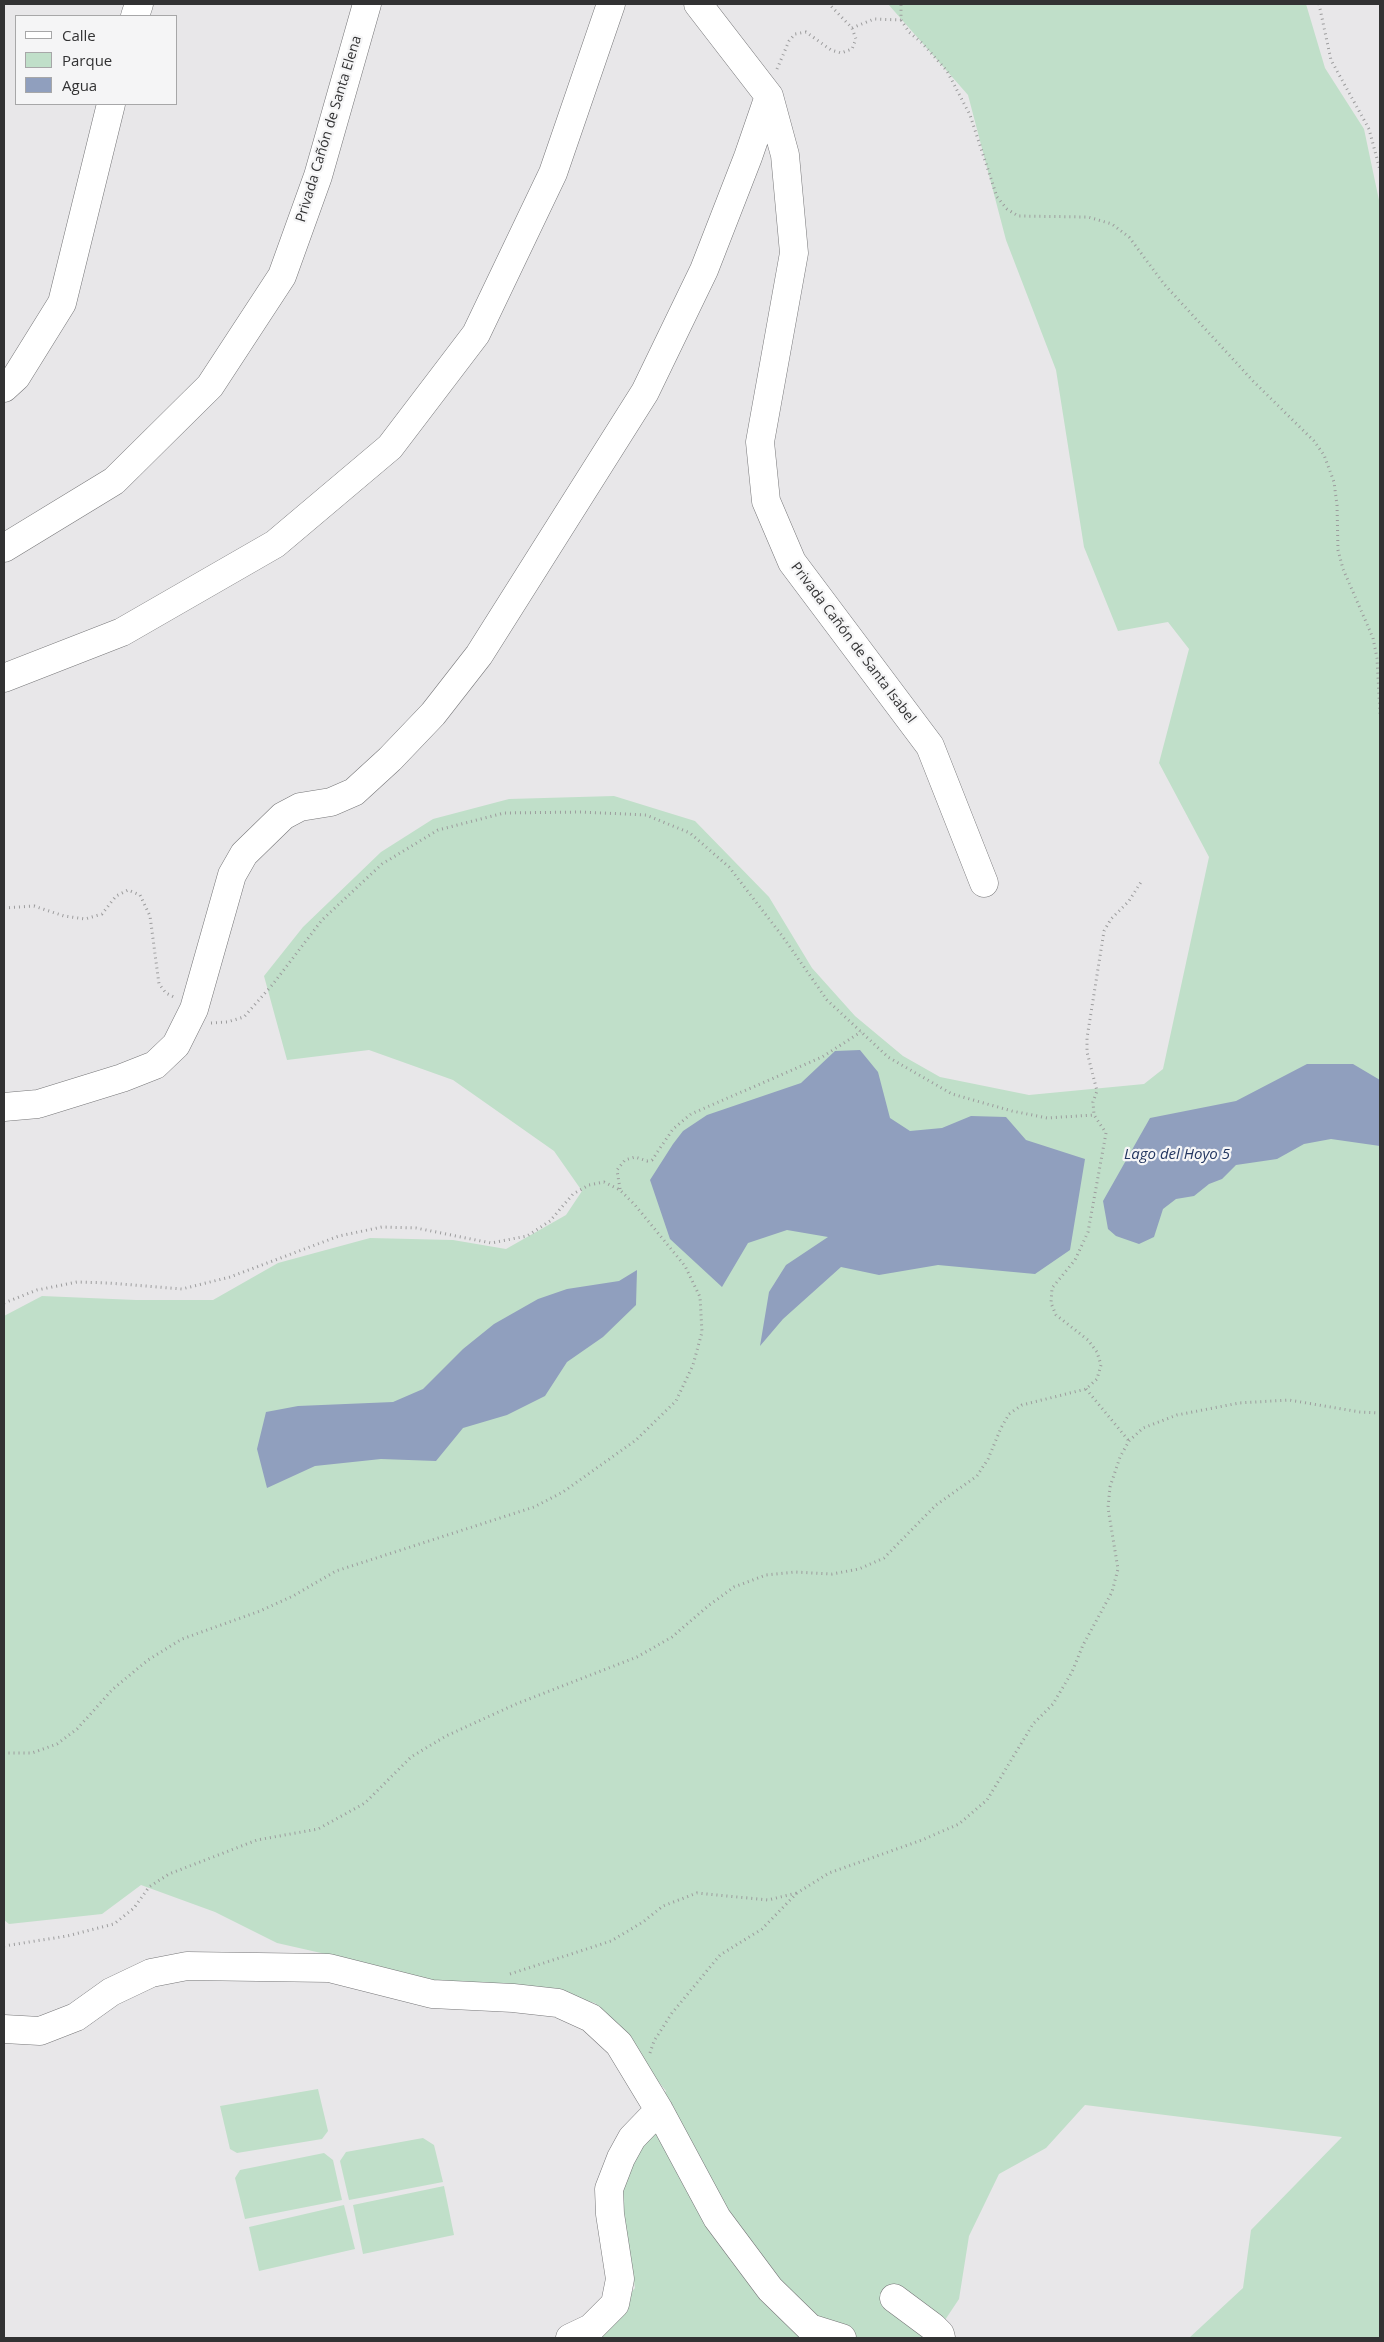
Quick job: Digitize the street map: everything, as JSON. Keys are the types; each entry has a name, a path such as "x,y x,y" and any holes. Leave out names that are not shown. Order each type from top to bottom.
{"street":[{"name":"Privada Cañón de Santa Elena","path":"4,548 114,481 210,386 282,276 318,176 367,4"},
{"path":"4,678 122,632 275,544 390,447 476,334 553,173 612,4"},
{"name":"Privada Cañón de Santa Isabel","path":"698,4 768,96 785,155 794,253 760,442 766,501 792,562 930,746 984,883"},
{"path":"4,1107 38,1104 122,1078 155,1065 176,1045 194,1009 232,875 244,854 283,816 300,807 331,802 354,792 390,759 433,714 479,655 645,392 700,279 748,158 768,96"},
{"path":"4,388 16,377 62,303 111,105"},
{"path":"4,2029 40,2031 76,2017 111,1992 151,1973 187,1966 329,1968 432,1994 513,1998 558,2003 591,2018 619,2044 659,2110 717,2218 770,2289 810,2328 842,2338"},
{"path":"570,2338 591,2328 615,2304 620,2279 610,2214 610,2189 621,2158 632,2138 659,2110"},
{"path":"894,2298 933,2327 940,2334 940,2338"}],"path":[{"path":"768,96 789,41 794,34 806,32 831,50 841,53 852,49 856,40 852,28 829,4"},
{"path":"901,4 901,20 909,32 922,43 947,71 970,115 997,197 1007,209 1018,216 1088,217 1112,224 1128,237 1183,304 1253,381 1314,441 1324,456 1334,482 1337,505 1338,550 1343,569 1373,638 1378,658 1380,714"},
{"path":"1319,4 1331,60 1369,129 1380,170"},
{"path":"852,28 874,19 901,20"},
{"path":"4,908 34,906 64,916 85,919 102,914 116,896 128,890 140,895 150,916 159,984 166,993 194,1009 212,1024 227,1022 244,1017 273,984 322,920 382,864 438,830 504,813 581,812 646,815 690,833 729,867 783,937 827,1000 888,1057 952,1094 1012,1111 1047,1118 1094,1114"},
{"path":"4,1946 67,1936 114,1924 134,1908 149,1887 170,1874 257,1840 318,1830 365,1803 411,1757 446,1736 516,1704 637,1657 672,1638 708,1606 734,1588 766,1575 795,1572 832,1574 859,1569 884,1558 936,1505 977,1476 988,1459 1009,1414 1022,1405 1086,1389 1097,1379 1101,1364 1097,1352 1088,1340 1056,1315 1051,1303 1052,1288 1075,1260 1088,1232 1106,1133 1094,1114 1093,1102 1096,1092 1087,1052 1087,1038 1104,931 1111,918 1129,901 1141,882"},
{"path":"620,1190 617,1170 625,1160 635,1157 647,1161 652,1160 673,1129 691,1114 822,1058 861,1032"},
{"path":"4,1303 37,1290 77,1282 109,1283 162,1289 189,1288 230,1277 339,1236 382,1227 416,1228 491,1243 527,1236 550,1221 573,1194 589,1185 604,1182 620,1190 635,1205 685,1266 700,1297 702,1332 693,1365 676,1401 636,1440 563,1492 534,1507 488,1520 336,1572 293,1596 260,1611 182,1639 148,1660 120,1683 77,1728 57,1744 32,1753 4,1753"},
{"path":"1086,1389 1129,1441"},
{"path":"640,2079 654,2041 672,2013 720,1955 762,1929 796,1894 829,1873 922,1840 959,1824 987,1800 1033,1724 1053,1704 1072,1672 1083,1645 1112,1592 1118,1569 1108,1508 1110,1487 1120,1457 1129,1441 1143,1428 1177,1415 1239,1403 1289,1400 1360,1412 1380,1413"},
{"path":"509,1975 612,1941 663,1906 697,1893 768,1900 796,1894"}],"green space":[{"path":"888,4 1306,4 1325,68 1364,129 1380,205 1380,2338 1189,2338 1243,2288 1251,2230 1342,2137 1085,2105 1046,2148 999,2174 969,2236 959,2299 933,2338 595,2338 594,2334 635,2288 617,2172 666,2091 595,2003 532,1988 421,1982 352,1960 277,1943 215,1912 141,1885 102,1914 9,1924 4,1920 4,1316 42,1296 136,1300 213,1300 278,1263 370,1238 453,1240 506,1249 566,1215 582,1191 554,1151 453,1080 369,1050 287,1060 264,976 303,927 381,852 433,819 509,799 614,796 695,821 769,897 812,968 855,1016 903,1056 940,1077 1029,1095 1144,1084 1163,1069 1209,857 1159,763 1189,649 1168,622 1118,631 1084,547 1056,370 1006,240 968,95"},
{"path":"318,2089 328,2131 322,2139 237,2153 230,2149 220,2106"},
{"path":"423,2138 434,2145 443,2182 349,2200 340,2161 346,2152"},
{"path":"324,2153 333,2160 342,2200 245,2219 235,2178 240,2170"},
{"path":"444,2186 454,2235 363,2254 353,2205"},
{"path":"344,2205 355,2249 259,2271 249,2227"}],"water":[{"path":"860,1050 878,1072 890,1118 910,1131 942,1128 971,1116 1006,1117 1026,1140 1085,1159 1070,1250 1035,1274 938,1265 879,1275 841,1267 783,1319 760,1346 769,1292 786,1265 828,1237 787,1230 748,1243 722,1287 670,1239 650,1180 683,1131 707,1115 801,1083 835,1051"},
{"name":"Lago del Hoyo 5","path":"1307,1064 1353,1064 1380,1080 1380,1146 1331,1139 1304,1144 1277,1159 1236,1165 1222,1179 1209,1184 1194,1196 1176,1199 1163,1209 1154,1237 1139,1244 1116,1236 1108,1229 1103,1201 1150,1118 1236,1101"},
{"path":"637,1270 636,1305 603,1337 567,1362 545,1396 507,1415 463,1428 436,1461 381,1459 315,1466 267,1488 257,1449 266,1412 298,1406 393,1402 423,1389 463,1349 494,1324 538,1299 567,1289 619,1281"}]}
